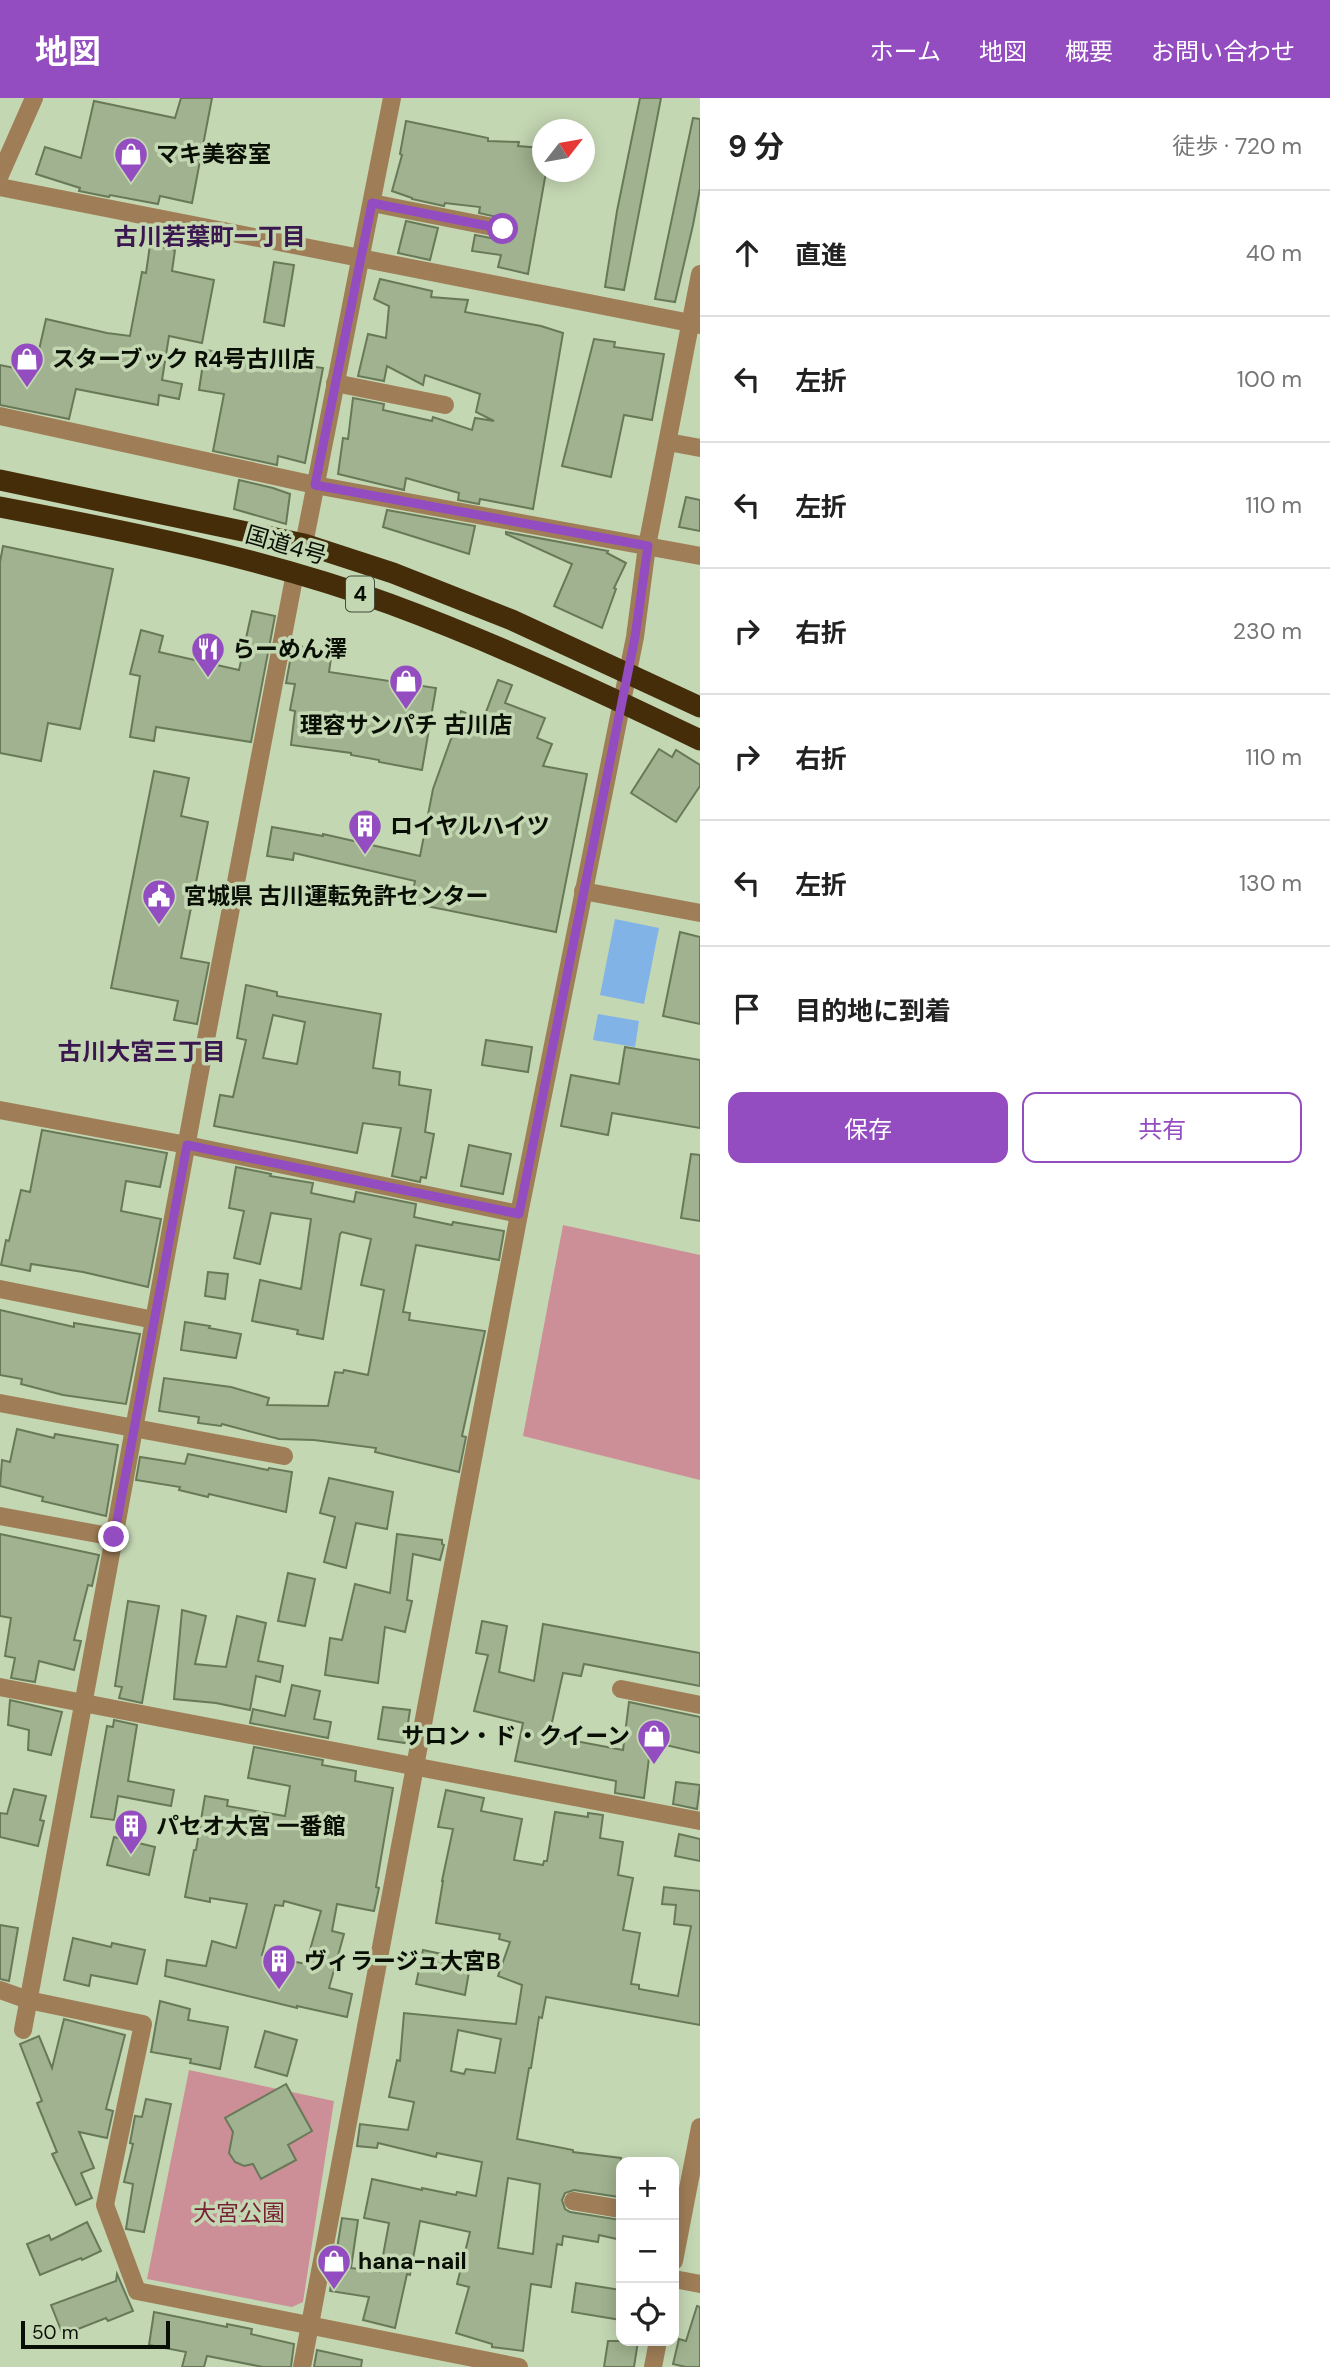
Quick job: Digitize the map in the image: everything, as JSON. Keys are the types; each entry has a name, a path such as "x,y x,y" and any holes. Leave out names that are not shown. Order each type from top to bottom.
{"highway":[{"name":"国道4号","path":"0,480 304,544 393,573 500,615 700,707"},
{"name":"国道4号","path":"0,507 138,533 295,573 388,603 501,646 700,740"}],"street":[{"path":"0,175 34,98"},
{"path":"304,544 392,98"},
{"path":"0,187 695,324"},
{"path":"372,203 503,229"},
{"path":"302,2367 519,1214 635,637 667,442 695,324 700,274"},
{"path":"335,383 445,405"},
{"path":"0,416 315,485 700,556"},
{"path":"667,442 700,448"},
{"path":"23,2030 295,573"},
{"path":"583,891 700,913"},
{"path":"0,1110 187,1145 519,1214"},
{"path":"0,1289 154,1320"},
{"path":"0,1403 284,1456"},
{"path":"0,1516 114,1537"},
{"path":"0,1687 700,1821"},
{"path":"621,1689 700,1706"},
{"path":"0,1990 28,2000 142,2024 105,2205 137,2291 519,2367"},
{"path":"679,2214 700,2127"},
{"path":"573,2201 616,2208"},
{"path":"679,2280 700,2284"},
{"path":"653,2367 657,2346"}],"green space":[{"path":"563,1225 700,1255 700,1480 523,1436"},
{"name":"大宮公園","path":"189,2070 334,2101 303,2302 292,2307 147,2279"}],"water":[{"path":"615,919 659,928 644,1004 600,995"},
{"path":"598,1014 639,1021 635,1047 593,1040"}],"building":[{"path":"181,98 212,98 192,203 160,196 158,204 110,195 109,197 79,191 80,188 36,174 45,147 81,158 94,101 175,118"},
{"path":"640,98 661,98 624,290 605,287"},
{"path":"693,118 700,119 700,188 693,225 675,302 655,299"},
{"path":"406,121 488,138 488,141 519,142 518,146 532,147 532,182 544,182 528,274 498,267 501,255 472,251 475,235 501,240 511,237 514,231 510,220 479,213 480,207 445,203 444,206 412,199 392,191 402,155 400,154"},
{"path":"406,221 438,228 430,260 398,253"},
{"path":"150,245 175,250 172,271 214,280 202,343 169,336 162,380 182,384 179,399 159,395 158,405 76,389 69,419 0,405 0,365 34,372 46,319 130,336 142,272 146,273"},
{"path":"274,262 294,265 284,326 264,322"},
{"path":"380,279 432,291 431,297 468,300 465,312 541,326 563,333 533,509 480,499 479,504 458,500 459,493 406,478 404,490 338,474 343,438 348,439 353,398 384,404 383,410 432,421 433,417 472,430 475,418 494,421 476,412 480,394 425,375 423,385 387,366 384,381 358,376 368,334 386,338 389,306 374,299"},
{"path":"594,339 615,342 614,347 664,354 652,420 624,415 611,477 562,466"},
{"path":"205,350 323,368 305,463 278,456 277,465 213,451 224,394 199,390"},
{"path":"239,480 290,494 286,524 234,509"},
{"path":"686,497 700,500 700,531 679,527"},
{"path":"387,510 475,526 469,554 383,527"},
{"path":"506,532 608,551 607,553 626,563 614,588 616,589 602,628 554,606 572,564"},
{"path":"3,546 113,569 80,729 48,723 41,761 0,753 0,562"},
{"path":"252,611 275,616 251,742 156,727 154,741 130,737 140,676 130,674 141,630 163,636 159,652 239,670"},
{"path":"293,645 332,652 329,672 436,688 422,770 379,762 351,753 291,745 295,711 290,710 295,684 286,683"},
{"path":"498,680 512,685 505,703 545,718 537,738 552,744 543,766 587,774 556,932 411,903 415,881 294,853 293,860 267,856 272,827 323,834 420,856 433,789 461,711 483,720"},
{"path":"659,749 672,757 676,750 700,765 700,786 676,822 631,793"},
{"path":"154,771 189,778 181,816 208,822 181,958 209,963 197,1024 174,1020 178,1001 111,988"},
{"path":"680,932 700,937 700,1024 663,1016"},
{"path":"246,985 277,992 277,996 381,1014 373,1068 400,1072 399,1085 431,1090 425,1132 434,1134 426,1178 421,1177 420,1182 392,1176 401,1128 363,1123 357,1153 214,1126 220,1095 233,1097 246,1040 237,1038","holes":["273,1015 305,1022 297,1064 263,1058"]},
{"path":"486,1040 532,1047 528,1072 482,1065"},
{"path":"625,1047 700,1060 700,1128 612,1113 608,1135 561,1126 571,1075 619,1084"},
{"path":"42,1130 167,1153 160,1187 126,1181 121,1211 161,1219 148,1287 83,1272 31,1264 30,1271 1,1265 21,1190 30,1192"},
{"path":"469,1145 511,1154 503,1194 461,1186"},
{"path":"691,1154 700,1155 700,1221 681,1218"},
{"path":"236,1167 313,1183 311,1193 354,1202 356,1192 416,1204 414,1217 504,1231 499,1260 416,1245 403,1312 410,1313 409,1320 485,1331 462,1436 466,1437 459,1472 375,1452 376,1448 314,1440 279,1439 222,1424 198,1423 199,1417 159,1411 164,1378 231,1387 269,1398 267,1405 328,1406 335,1372 343,1373 344,1370 368,1375 384,1290 361,1285 371,1239 342,1232 340,1234 323,1339 297,1334 298,1330 252,1321 260,1280 301,1289 311,1219 271,1213 260,1264 234,1258 244,1211 229,1208"},
{"path":"208,1272 228,1274 225,1299 205,1296"},
{"path":"0,1310 74,1327 74,1323 140,1334 126,1404 63,1395 21,1384 22,1379 0,1375"},
{"path":"185,1322 241,1334 236,1358 181,1350"},
{"path":"17,1429 54,1438 55,1434 118,1445 106,1516 42,1501 43,1497 0,1486 2,1460 10,1462"},
{"path":"188,1454 268,1470 292,1472 286,1512 209,1494 208,1497 179,1490 180,1487 136,1480 140,1457 185,1464"},
{"path":"329,1478 393,1492 387,1529 356,1523 346,1568 324,1562 335,1517 320,1513"},
{"path":"0,1534 99,1555 74,1640 81,1641 74,1670 39,1661 35,1682 11,1678 15,1658 5,1656 11,1618 0,1616"},
{"path":"397,1534 442,1540 444,1545 440,1560 413,1554 407,1600 412,1601 405,1632 385,1627 378,1683 325,1675 330,1638 342,1640 355,1584 390,1593"},
{"path":"288,1573 315,1579 305,1626 278,1621"},
{"path":"128,1601 159,1606 142,1703 119,1698 122,1687 115,1686"},
{"path":"182,1610 206,1616 195,1664 226,1667 237,1616 266,1623 258,1661 283,1666 280,1682 256,1676 250,1710 174,1699"},
{"path":"482,1621 507,1626 499,1672 534,1681 543,1624 700,1653 700,1686 584,1664 581,1676 563,1673 549,1736 623,1750 629,1702 700,1717 700,1753 657,1743 656,1751 650,1750 644,1798 615,1793 616,1781 515,1761 523,1723 474,1711 488,1655 476,1653"},
{"path":"292,1685 320,1691 314,1719 331,1722 328,1738 250,1723 253,1709 285,1716"},
{"path":"10,1700 62,1712 51,1755 28,1750 29,1730 8,1725"},
{"path":"383,1707 410,1710 405,1743 378,1739"},
{"path":"114,1720 137,1725 128,1781 174,1790 171,1806 118,1796 114,1820 91,1817 107,1726 113,1727"},
{"path":"254,1747 323,1760 322,1765 356,1771 355,1781 393,1788 374,1911 337,1904 332,1931 344,1934 329,1988 352,1994 347,2017 297,2008 165,1976 167,1960 206,1966 212,1941 236,1948 247,1904 210,1898 210,1902 185,1897 205,1796 228,1800 227,1806 285,1816 290,1786 248,1778","holes":["284,1901 321,1911 306,1964 262,1955 275,1905 283,1906"]},
{"path":"676,1782 700,1785 697,1809 673,1804"},
{"path":"14,1789 46,1796 40,1820 44,1821 38,1846 0,1837 0,1813 7,1814"},
{"path":"446,1790 484,1798 481,1811 522,1819 514,1860 543,1865 544,1861 547,1861 555,1812 588,1817 588,1813 603,1815 600,1838 623,1842 618,1875 633,1878 623,1930 640,1933 631,1984 639,1985 639,1989 678,1996 691,1926 674,1924 676,1905 662,1904 664,1887 700,1891 700,2025 546,1997 542,2018 539,2017 517,2139 573,2152 616,2157 616,2197 574,2190 565,2193 562,2200 565,2209 570,2212 616,2219 616,2239 599,2235 598,2242 563,2236 562,2245 557,2244 551,2287 531,2284 523,2351 492,2347 492,2344 456,2333 469,2287 457,2284 470,2232 420,2221 410,2275 407,2274 395,2328 363,2320 369,2297 330,2291 342,2218 358,2220 351,2268 380,2272 389,2223 364,2218 372,2179 422,2190 476,2196 482,2162 437,2153 436,2157 378,2143 377,2148 357,2146 360,2124 408,2130 414,2102 389,2097 397,2060 400,2061 404,2013 516,2024 522,1985 498,1976 510,1942 499,1939 500,1934 436,1923 453,1829 438,1827","holes":["458,2030 501,2039 495,2073 466,2069 464,2074 451,2071","508,2178 540,2184 533,2254 498,2248"]},
{"path":"679,1834 700,1839 700,1861 675,1856"},
{"name":"パセオ大宮 一番館","path":"114,1837 155,1847 149,1875 107,1865"},
{"path":"0,1925 18,1928 9,1981 0,1979"},
{"path":"73,1938 111,1947 112,1943 145,1950 137,1984 91,1975 89,1986 64,1980"},
{"path":"423,1950 471,1960 465,1995 416,1984"},
{"path":"160,2001 190,2009 188,2020 228,2027 220,2069 190,2063 191,2059 151,2052"},
{"path":"64,2019 125,2035 106,2109 113,2111 107,2138 79,2132 94,2168 81,2173 92,2198 76,2205 52,2154 57,2152 37,2103 42,2101 20,2044 39,2036 52,2068"},
{"path":"265,2031 297,2040 287,2076 255,2067"},
{"path":"286,2084 312,2131 288,2145 296,2160 261,2179 253,2164 244,2166 235,2162 229,2153 233,2132 225,2118"},
{"path":"146,2099 171,2104 144,2232 126,2229 133,2184 124,2182 133,2144 130,2143 135,2116 142,2117"},
{"path":"87,2222 101,2251 40,2275 27,2244 49,2235 51,2240"},
{"path":"117,2274 133,2311 108,2321 106,2318 63,2335 51,2305 116,2281"},
{"path":"576,2283 616,2289 616,2319 572,2312"},
{"path":"697,2306 700,2307 700,2367 673,2364 679,2339 686,2341"},
{"path":"154,2312 227,2327 227,2324 252,2329 251,2334 294,2344 291,2367 263,2367 207,2356 204,2367 182,2367 186,2352 149,2345"},
{"path":"608,2341 616,2341 616,2346 637,2346 634,2367 604,2367"},
{"path":"317,2350 362,2360 361,2367 314,2367"}],"place":[{"name":"マキ美容室","path":"131,184"},
{"name":"スターブック R4号古川店","path":"27,389"},
{"name":"らーめん澤","path":"208,679"},
{"name":"理容サンパチ 古川店","path":"406,711"},
{"name":"ロイヤルハイツ","path":"365,856"},
{"name":"宮城県 古川運転免許センター","path":"159,926"},
{"name":"サロン・ド・クイーン","path":"654,1766"},
{"name":"パセオ大宮 一番館","path":"131,1856"},
{"name":"ヴィラージュ大宮B","path":"279,1991"},
{"name":"hana-nail","path":"334,2291"}],"district":[{"name":"古川若葉町一丁目","path":"210,236"},
{"name":"古川大宮三丁目","path":"142,1051"}],"route":[{"path":"114,1537 187,1145 519,1214 635,637 648,546 315,485 372,203 503,229"}]}
